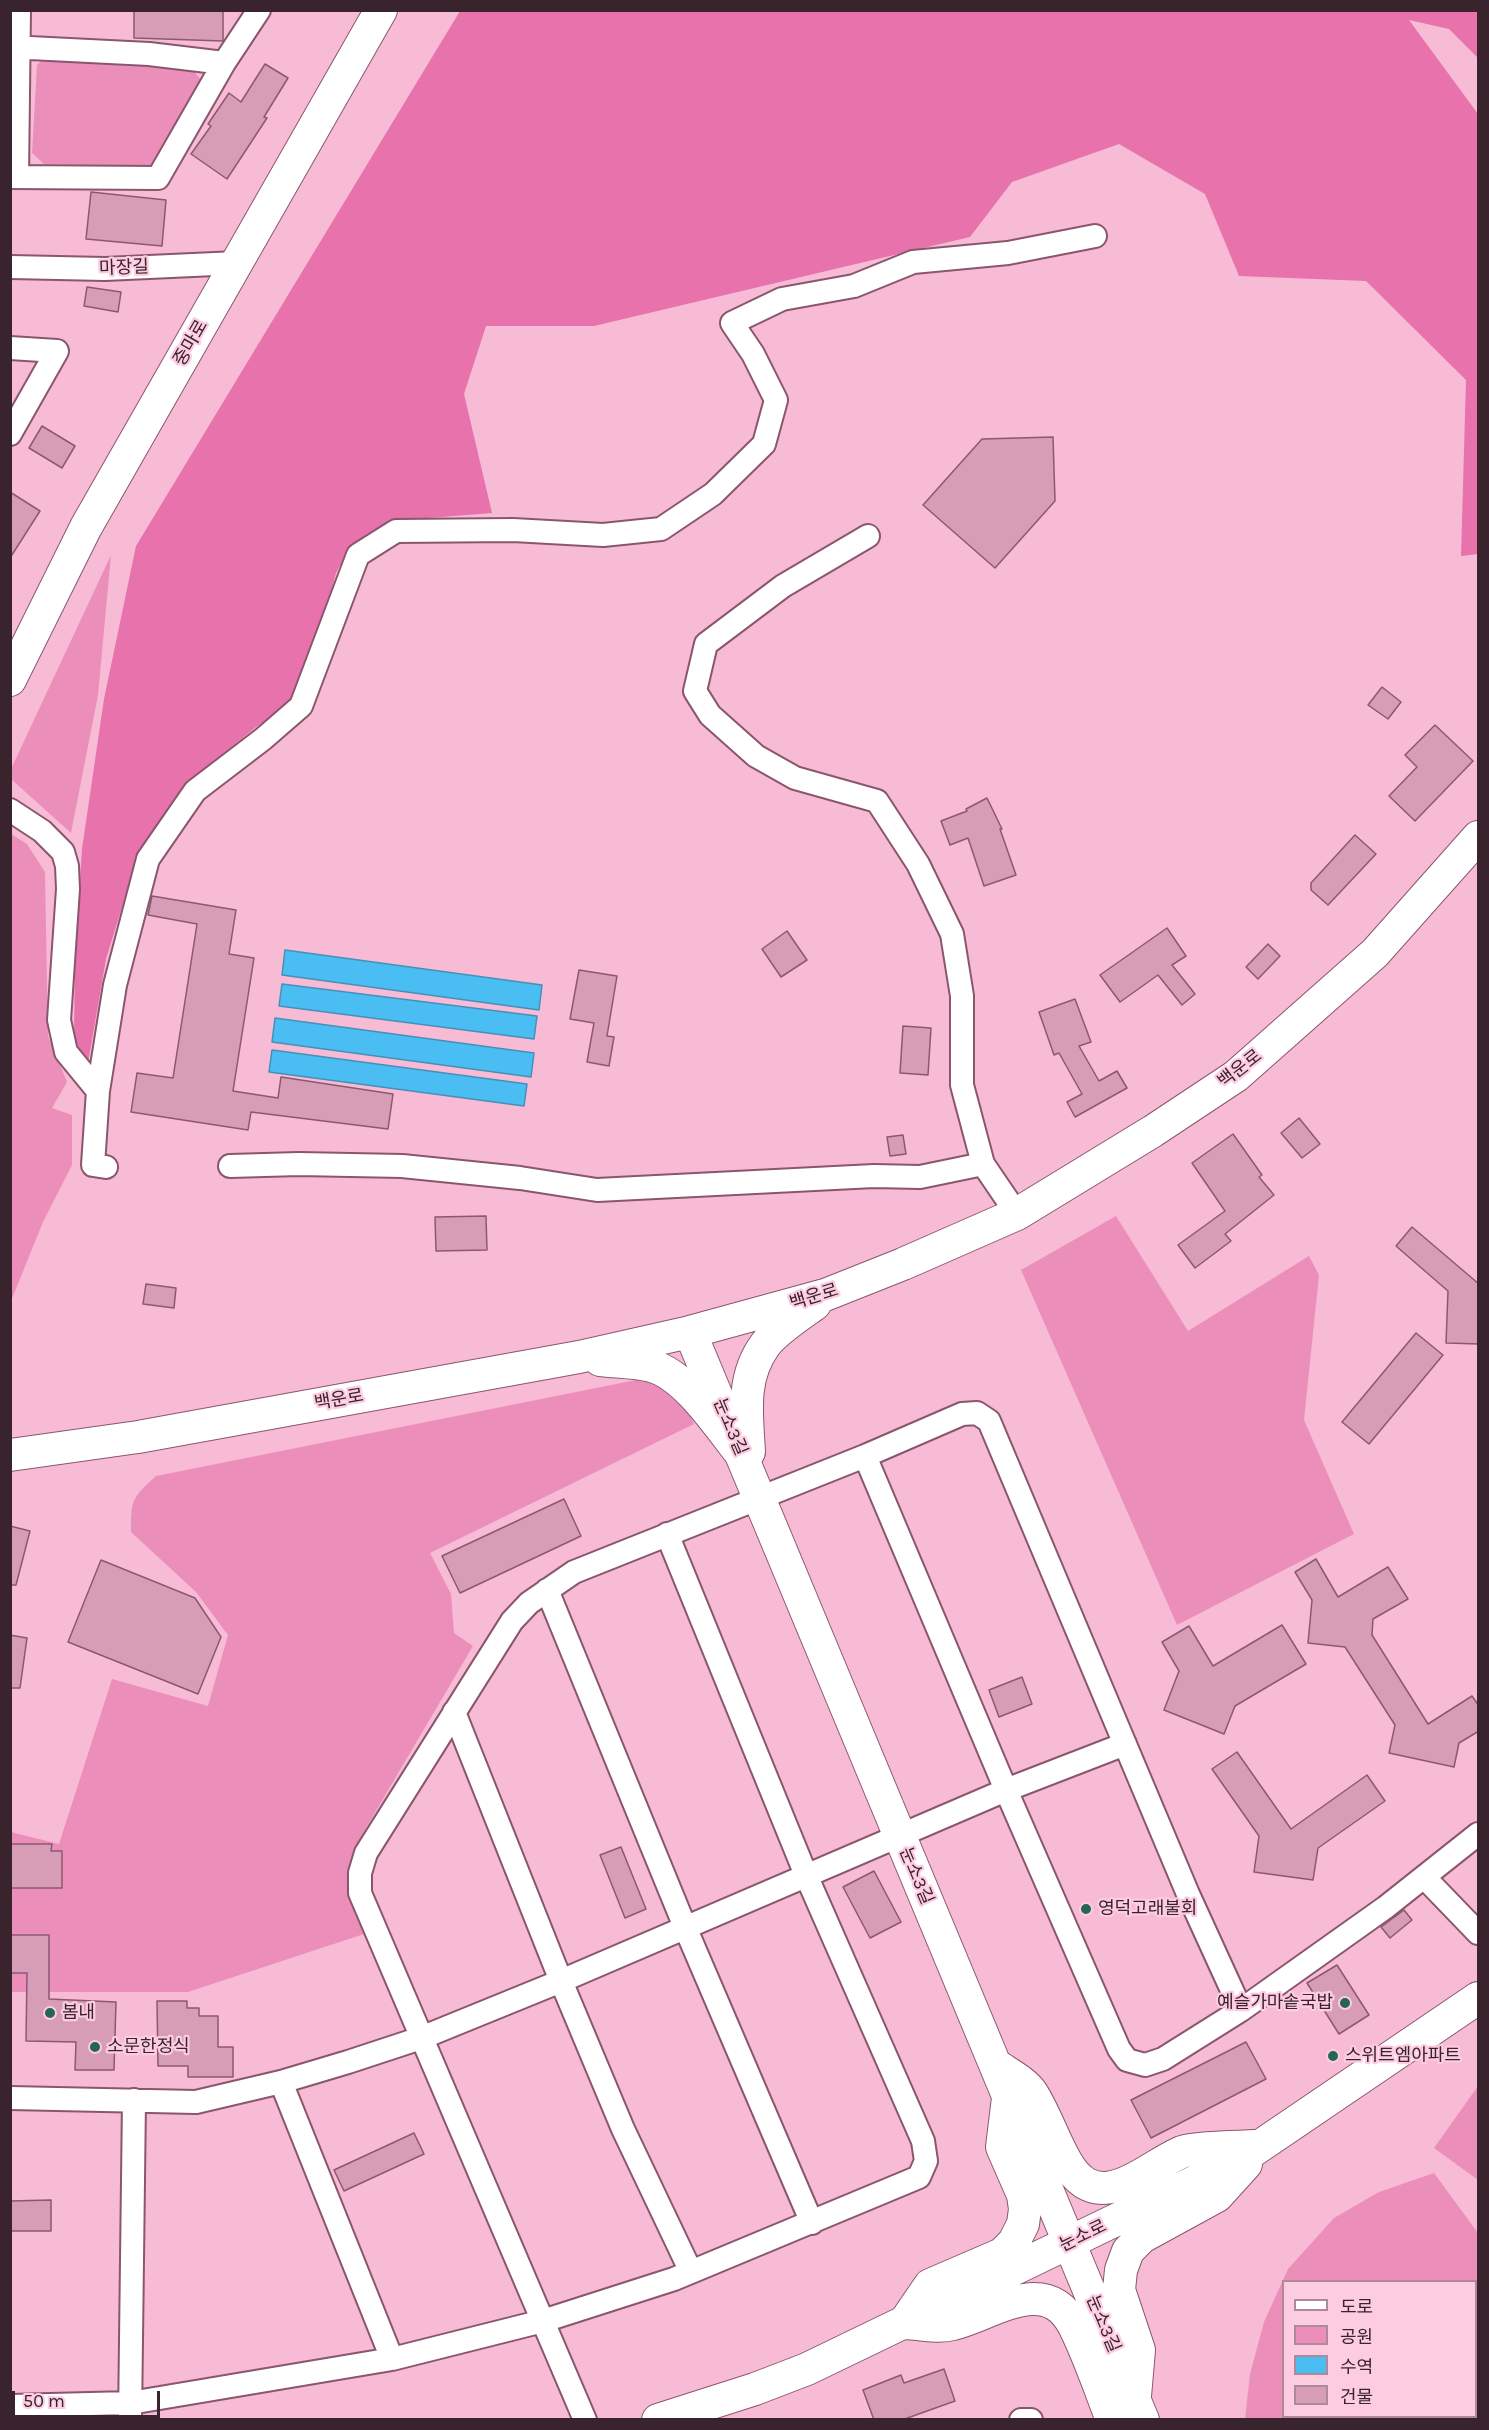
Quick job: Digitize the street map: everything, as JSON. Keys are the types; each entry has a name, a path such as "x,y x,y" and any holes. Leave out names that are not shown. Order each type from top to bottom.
{"street":[{"path":"19,10 15,47 14,177 158,177 224,63 259,10"},
{"name":"중마로","path":"10,680 86,527 381,10"},
{"path":"15,47 149,54 224,63"},
{"path":"106,1167 93,1165 98,1090 115,985 148,859 195,792 301,706 358,555 396,531 513,530 603,536 661,529 713,494 764,444 776,400 753,354 732,323 782,299 854,286 913,262 1008,253 1095,236"},
{"name":"마장길","path":"10,267 105,270 237,263"},
{"path":"10,348 57,351 10,434"},
{"path":"868,536 783,586 706,644 695,691 710,715 756,756 795,778 877,801 918,864 952,934 962,996 962,1085 982,1164 1017,1214"},
{"path":"10,810 42,831 63,852 67,866 68,889 59,1020 66,1053 98,1090"},
{"name":"백운로","path":"10,1455 138,1437 579,1357 690,1332 825,1295 903,1264 1017,1214 1153,1131 1236,1076 1375,953 1479,837"},
{"path":"230,1166 299,1164 402,1166 520,1178 597,1190 874,1176 920,1177 982,1164"},
{"path":"579,1357 653,1366 675,1377 741,1454 749,1452 746,1390 750,1370 766,1344 825,1295"},
{"name":"눈소3길","path":"690,1332 1069,2243 1130,2413"},
{"path":"585,2420 360,1893 360,1873 366,1853 512,1622 529,1603 574,1572 865,1456 962,1414 977,1413 989,1421 1058,1580 1188,1894 1241,2010"},
{"path":"10,1432 138,1437"},
{"path":"865,1456 1006,1790 1119,2049 1127,2060 1145,2065 1163,2059 1241,2010 1424,1878 1479,1834"},
{"path":"10,2406 130,2411 392,2359 543,2321 691,2272 919,2177 926,2161 923,2141 806,1875 667,1534"},
{"path":"547,1590 685,1928 812,2223"},
{"path":"454,1712 561,1981 623,2129 691,2272"},
{"path":"10,2098 196,2102 281,2082 421,2038 561,1981 1006,1790 1125,1744"},
{"path":"1424,1878 1479,1933"},
{"name":"눈소로","path":"658,2420 755,2389 807,2369 1238,2161 1479,1998"},
{"path":"994,2063 1031,2091 1068,2165 1078,2178 1095,2186 1114,2188 1132,2181 1184,2151 1262,2145"},
{"path":"281,2082 392,2359"},
{"path":"903,2323 930,2285 1002,2254 1014,2242 1023,2224 1025,2209 1023,2195 1002,2147 1008,2097"},
{"path":"130,2411 134,2100"},
{"path":"1130,2413 1139,2350 1119,2290 1121,2270 1128,2251 1142,2237 1217,2196 1262,2145"},
{"path":"903,2323 951,2325 1025,2299 1043,2299 1060,2307 1074,2325 1130,2413"},
{"path":"1021,2420 1031,2420"}],"green space":[{"path":"47,56 191,68 203,82 153,167 44,164 32,153 37,65"},
{"path":"111,555 98,695 71,833 11,779 11,769"},
{"path":"11,834 27,844 45,872 48,1036 67,1082 52,1108 72,1115 72,1165 43,1222 11,1301"},
{"path":"1116,1216 1188,1331 1309,1256 1319,1275 1304,1420 1354,1534 1177,1625 1021,1270"},
{"path":"651,1377 686,1405 694,1424 430,1553 451,1594 454,1633 473,1646 363,1833 352,1860 347,1888 364,1934 188,1992 11,1992 11,1832 59,1844 112,1679 208,1706 228,1635 196,1592 131,1532 134,1500 148,1483 156,1476"},
{"path":"1478,2086 1478,2180 1434,2148"},
{"path":"1434,2173 1478,2233 1478,2419 1245,2419 1250,2374 1264,2322 1282,2282 1282,2418 1477,2418 1477,2280 1283,2280 1288,2269 1334,2218 1379,2192"}],"shaded area":[{"path":"460,11 1478,11 1478,58 1449,29 1409,20 1478,114 1478,554 1461,556 1466,380 1366,281 1239,276 1205,194 1119,144 1012,182 970,237 594,326 486,326 464,394 492,513 391,521 367,534 347,552 336,573 318,643 294,702 256,727 191,780 139,852 106,959 88,1063 74,1039 75,953 82,849 104,699 136,546"}],"water":[{"path":"285,950 542,985 539,1010 282,975"},
{"path":"282,984 537,1016 534,1039 279,1006"},
{"path":"275,1018 534,1053 531,1077 272,1042"},
{"path":"272,1050 527,1084 524,1106 269,1072"}],"building":[{"path":"134,10 223,10 223,41 134,38"},
{"path":"265,64 288,78 264,117 267,118 227,179 191,154 211,126 208,124 229,93 241,102"},
{"path":"91,192 166,200 162,246 86,239"},
{"path":"87,287 121,292 118,312 84,306"},
{"path":"42,426 75,446 62,468 29,448"},
{"path":"1053,437 1055,501 995,568 923,505 982,439"},
{"path":"10,492 40,511 10,558"},
{"path":"1382,687 1401,702 1388,719 1368,705"},
{"path":"1435,725 1473,761 1415,821 1389,796 1417,767 1405,755"},
{"path":"987,798 1002,829 1000,829 1016,875 984,886 968,838 950,845 941,821 967,811 966,809"},
{"path":"1355,835 1376,854 1328,905 1311,890 1311,883"},
{"path":"152,896 236,910 229,954 254,958 233,1091 278,1098 281,1077 393,1094 388,1129 251,1112 248,1130 131,1112 137,1073 173,1078 197,924 148,915"},
{"path":"1167,928 1186,956 1172,965 1195,994 1182,1005 1158,975 1120,1002 1100,975"},
{"path":"787,931 807,960 781,977 762,949"},
{"path":"1268,944 1280,956 1258,979 1246,967"},
{"path":"579,970 617,976 607,1036 614,1037 609,1066 587,1062 594,1023 570,1019"},
{"path":"1075,999 1091,1042 1079,1046 1099,1081 1117,1071 1127,1088 1075,1117 1067,1102 1082,1094 1059,1053 1054,1055 1039,1012"},
{"path":"903,1026 931,1028 928,1075 900,1073"},
{"path":"1299,1118 1320,1144 1302,1158 1281,1133"},
{"path":"1233,1134 1262,1175 1259,1177 1274,1195 1225,1234 1231,1241 1195,1268 1178,1245 1225,1211 1192,1163"},
{"path":"903,1135 906,1154 890,1156 887,1137"},
{"path":"486,1216 487,1250 436,1251 435,1217"},
{"path":"1412,1227 1479,1284 1479,1344 1446,1343 1448,1291 1396,1246"},
{"path":"146,1284 176,1288 174,1308 143,1304"},
{"path":"1416,1333 1443,1355 1369,1444 1342,1422"},
{"path":"564,1499 581,1536 460,1593 442,1556"},
{"path":"10,1526 30,1531 16,1585 10,1585"},
{"path":"1316,1559 1338,1597 1388,1567 1408,1599 1373,1619 1372,1635 1428,1724 1472,1696 1479,1706 1479,1731 1459,1743 1454,1767 1389,1753 1395,1725 1345,1647 1308,1643 1312,1600 1295,1572"},
{"path":"101,1560 195,1598 221,1637 198,1694 68,1642"},
{"path":"1282,1625 1306,1664 1235,1706 1224,1734 1164,1710 1179,1671 1162,1642 1189,1626 1213,1666"},
{"path":"10,1635 27,1638 20,1688 10,1688"},
{"path":"1022,1677 1032,1704 999,1717 989,1690"},
{"path":"1237,1752 1291,1829 1367,1775 1385,1801 1318,1848 1313,1880 1254,1872 1259,1836 1212,1769"},
{"path":"10,1844 52,1844 51,1851 62,1851 62,1888 10,1888"},
{"path":"621,1847 646,1909 625,1918 600,1855"},
{"path":"874,1871 901,1922 870,1938 843,1887"},
{"path":"1404,1910 1412,1920 1390,1938 1381,1927"},
{"path":"10,1935 49,1935 49,1999 116,2002 114,2070 75,2070 76,2042 26,2041 27,1973 10,1973"},
{"path":"1337,1965 1369,2015 1339,2034 1307,1983"},
{"path":"157,2001 187,2001 187,2008 199,2008 199,2016 218,2016 218,2047 233,2047 233,2077 188,2077 188,2066 158,2066"},
{"path":"1246,2042 1266,2079 1151,2138 1131,2100"},
{"path":"414,2133 424,2154 344,2191 334,2170"},
{"path":"51,2200 51,2231 10,2231 10,2201"},
{"path":"944,2369 955,2401 902,2420 874,2420 863,2390 901,2375 904,2383"}],"place":[{"name":"영덕고래불회","path":"1086,1909"},
{"name":"예슬가마솥국밥","path":"1345,2003"},
{"name":"봄내","path":"50,2013"},
{"name":"소문한정식","path":"95,2047"},
{"name":"스위트엠아파트","path":"1333,2056"}]}
